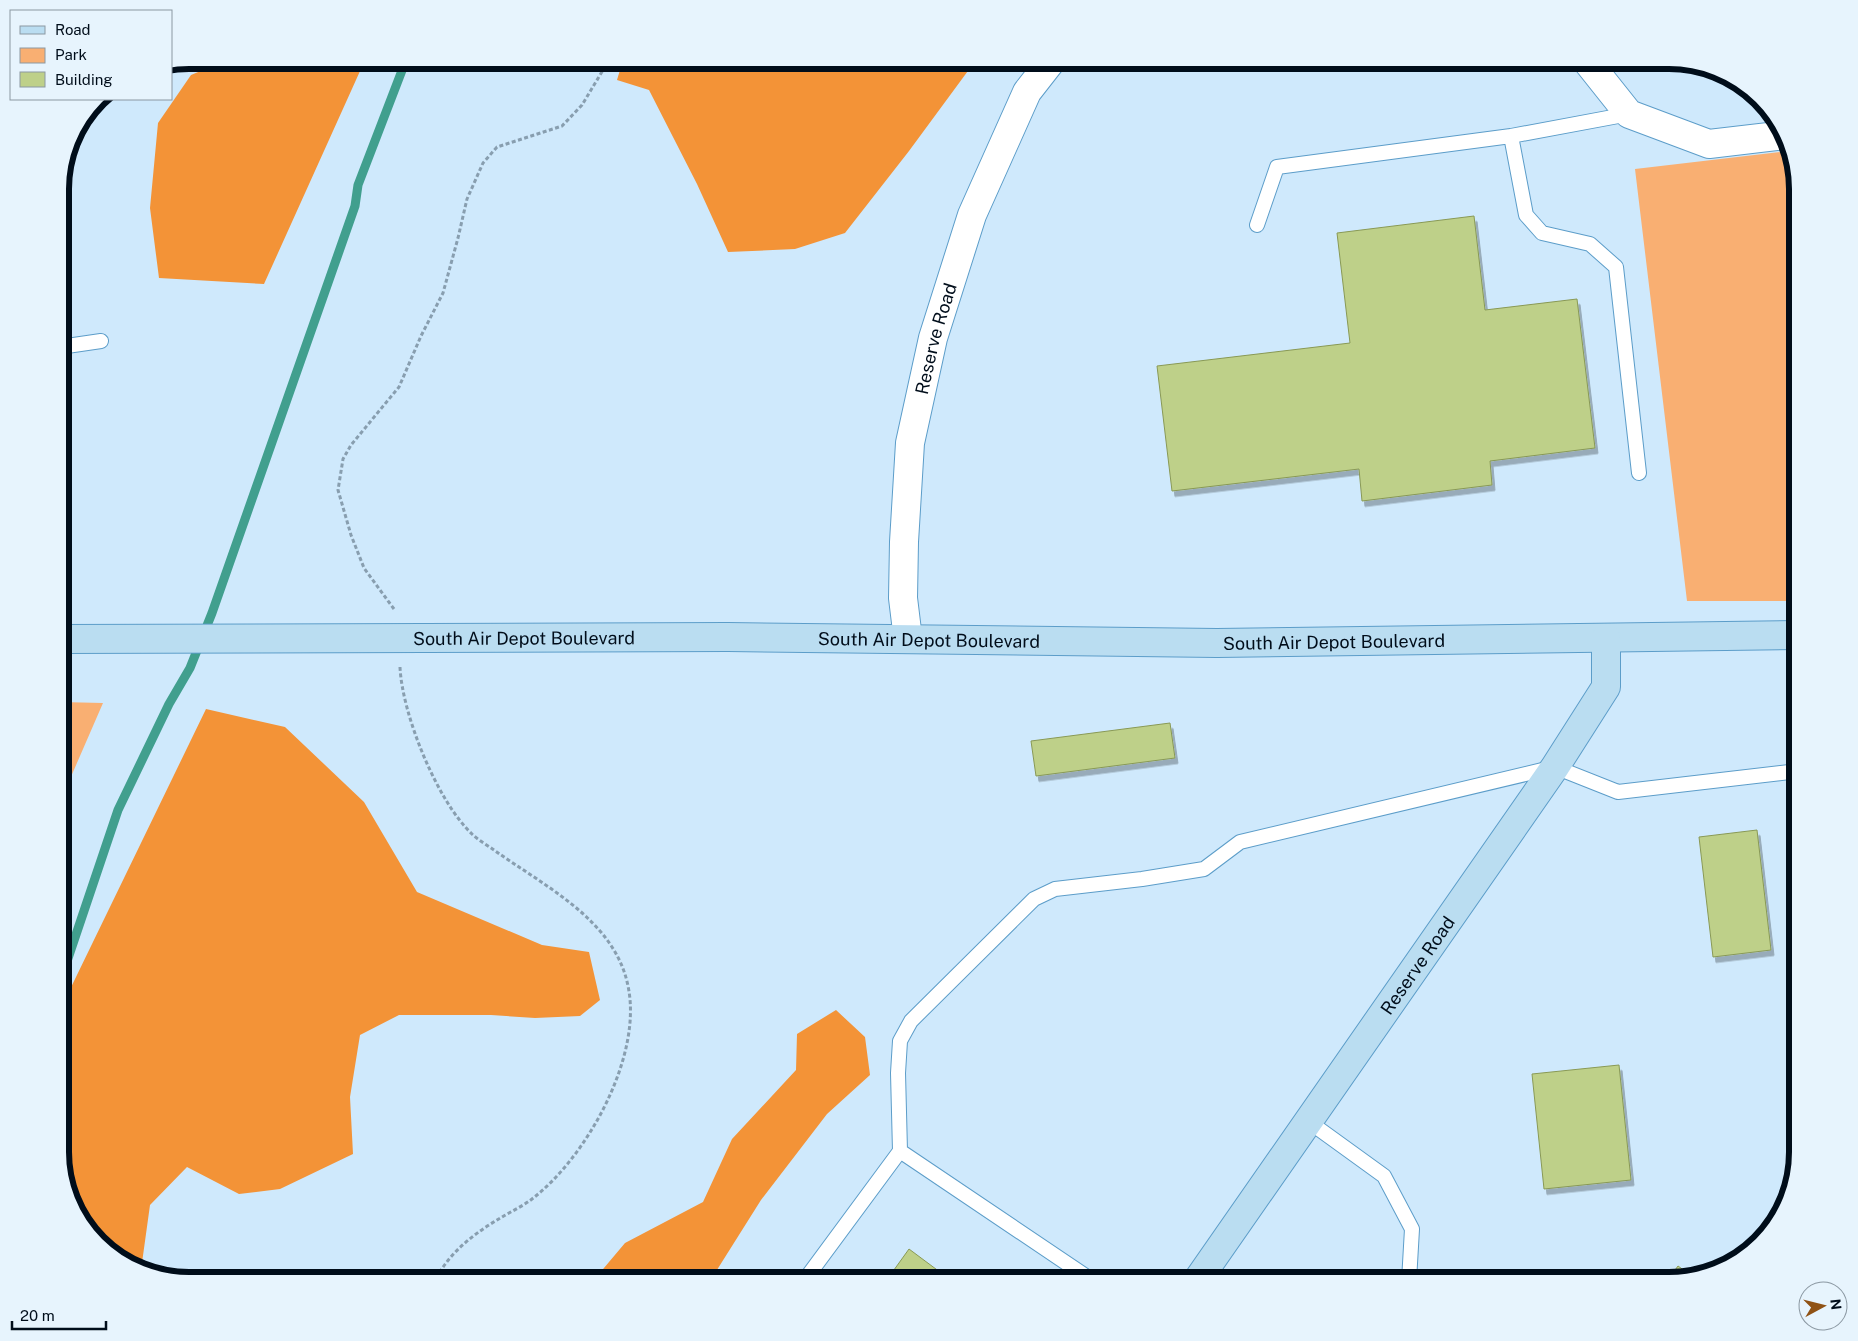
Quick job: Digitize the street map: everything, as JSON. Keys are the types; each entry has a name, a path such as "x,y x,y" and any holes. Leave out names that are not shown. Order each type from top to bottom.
{"street":[{"name":"Reserve Road","path":"908,639 903,598 904,542 910,443 933,338 972,215 1027,92 1045,69"},
{"path":"1593,69 1629,114 1709,144 1777,136"},
{"name":"South Air Depot Boulevard","path":"69,639 244,640 728,637 1217,643 1789,635"},
{"name":"Reserve Road","path":"1203,1272 1555,767 1606,687 1606,638"}],"lane":[{"path":"1257,225 1277,167 1511,136 1629,114"},
{"path":"1511,136 1526,215 1542,233 1590,244 1616,267 1639,473"},
{"path":"69,346 102,342"},
{"path":"811,1272 900,1150 898,1073 900,1041 912,1021 1034,899 1055,889 1142,879 1204,869 1240,842 1555,767 1618,792 1789,772"},
{"path":"1308,1121 1384,1176 1412,1229 1410,1272"},
{"path":"900,1150 1080,1272"}],"path":[{"path":"441,1272 454,1254 474,1234 531,1200 555,1180 576,1154 601,1113 618,1078 628,1036 631,1007 625,971 613,947 604,935 589,919 556,893 471,834 445,801 416,736 401,684 394,608 364,568 350,535 338,490 343,459 351,445 399,387 421,336 443,293 466,199 482,163 497,147 562,126 582,105 604,69"}],"green space":[{"path":"1783,152 1789,181 1789,601 1687,601 1635,169"},
{"path":"69,702 103,703 69,781"}],"shaded area":[{"path":"205,69 361,69 264,284 159,278 150,208 158,123 191,75"},
{"path":"620,69 969,69 845,233 795,249 728,252 697,184 649,90 617,80"},
{"path":"206,709 285,727 364,802 417,892 542,945 589,952 600,1000 580,1016 535,1018 491,1015 399,1015 360,1035 350,1097 353,1154 280,1189 239,1194 187,1167 150,1205 142,1263 129,1256 104,1237 89,1219 75,1191 69,1160 69,991"},
{"path":"836,1010 865,1037 870,1075 827,1114 761,1200 716,1272 601,1272 625,1243 703,1202 732,1139 796,1070 797,1034"}],"building":[{"path":"1474,216 1485,310 1577,299 1595,448 1490,461 1492,485 1362,501 1359,469 1172,491 1157,366 1350,343 1337,233"},
{"path":"1170,723 1175,758 1036,776 1031,741"},
{"path":"1757,830 1771,950 1713,957 1699,837"},
{"path":"1619,1065 1631,1180 1544,1189 1532,1074"},
{"path":"909,1249 940,1272 892,1272"},
{"path":"1678,1266 1685,1271 1677,1272 1674,1272"}],"waterway":[{"path":"69,955 118,810 169,704 190,668 212,613 355,206 358,185 403,69"}]}
